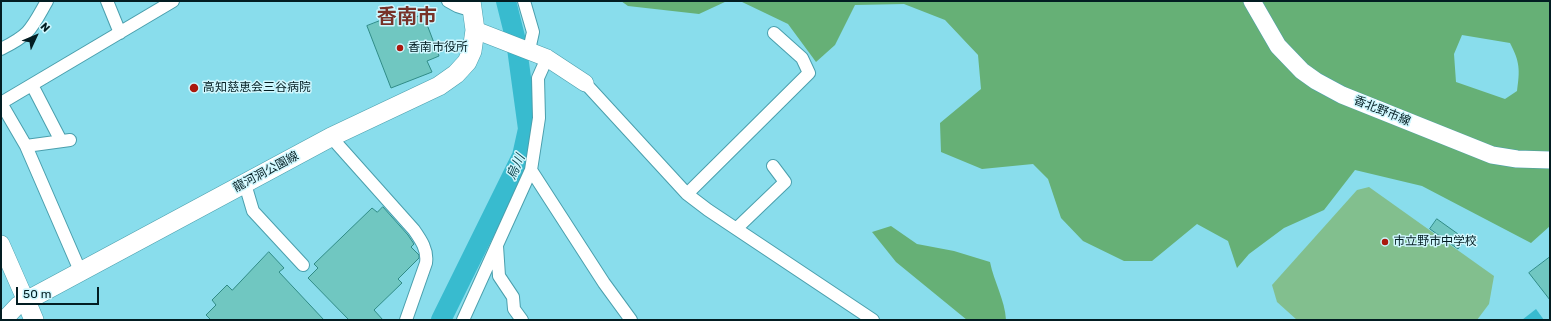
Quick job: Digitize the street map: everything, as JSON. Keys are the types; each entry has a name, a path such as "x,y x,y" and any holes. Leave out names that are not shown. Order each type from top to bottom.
{"main road":[{"name":"香北野市線","path":"1252,1 1278,46 1302,71 1329,89 1492,155 1517,159 1550,160"},
{"name":"龍河洞公園線","path":"26,301 81,273 330,137 439,86 456,74 467,62 482,32 472,6"},
{"path":"482,32 546,58 585,83"},
{"path":"1,244 34,320"},
{"path":"4,320 18,305 26,301"}],"street":[{"path":"1,49 22,38 31,30 47,1"},
{"path":"107,1 120,33"},
{"path":"81,273 26,146 1,103 173,1"},
{"path":"448,1 457,6 472,6"},
{"path":"524,1 533,32 529,50"},
{"path":"687,194 809,73 802,58 774,33"},
{"path":"463,320 531,170 539,118 538,78 546,58"},
{"path":"585,83 687,194 814,282 873,320"},
{"path":"26,146 66,140 32,85"},
{"path":"330,137 414,230 424,244 427,256 426,263 406,320"},
{"path":"737,228 785,182 773,166"},
{"path":"531,170 604,283 631,320"},
{"path":"244,184 253,211 303,265"},
{"path":"497,244 499,276 513,297 514,309 522,320"}],"green space":[{"path":"621,1 727,1 699,14 628,6"},
{"path":"740,1 1550,1 1550,226 1531,243 1422,186 1355,170 1324,210 1284,228 1249,254 1237,268 1228,241 1197,224 1152,261 1124,261 1083,241 1061,218 1048,179 1033,164 982,169 941,152 940,123 981,89 978,55 945,20 904,4 855,5 835,45 816,62 788,24","holes":["1462,35 1510,43 1516,56 1518,66 1519,77 1517,91 1505,99 1456,82 1454,54"]},
{"name":"市立野市中学校","path":"1369,187 1494,276 1489,304 1477,320 1297,320 1277,302 1272,285 1357,190"},
{"path":"891,226 917,244 954,251 990,262 1004,305 1006,320 967,320 896,262 872,232"}],"water":[{"path":"1536,309 1544,320 1522,320"}],"building":[{"path":"408,10 411,19 423,14 439,56 427,61 432,72 391,88 367,26"},
{"path":"383,207 408,235 414,244 411,247 419,255 419,258 398,279 402,283 374,310 383,320 349,320 308,278 318,268 314,264 372,208 377,212"},
{"path":"1437,219 1465,239 1458,249 1430,229"},
{"path":"269,252 284,268 279,272 324,320 211,320 206,315 216,305 212,300 227,285 232,290"},
{"path":"1550,257 1550,300 1529,273"}],"waterway":[{"name":"烏川","path":"441,320 522,156 528,129 516,41 506,1"}],"place":[{"name":"香南市役所","path":"400,48"},
{"name":"高知慈恵会三谷病院","path":"194,88"},
{"name":"市立野市中学校","path":"1385,242"}],"district":[{"name":"香南市","path":"407,17"}]}
